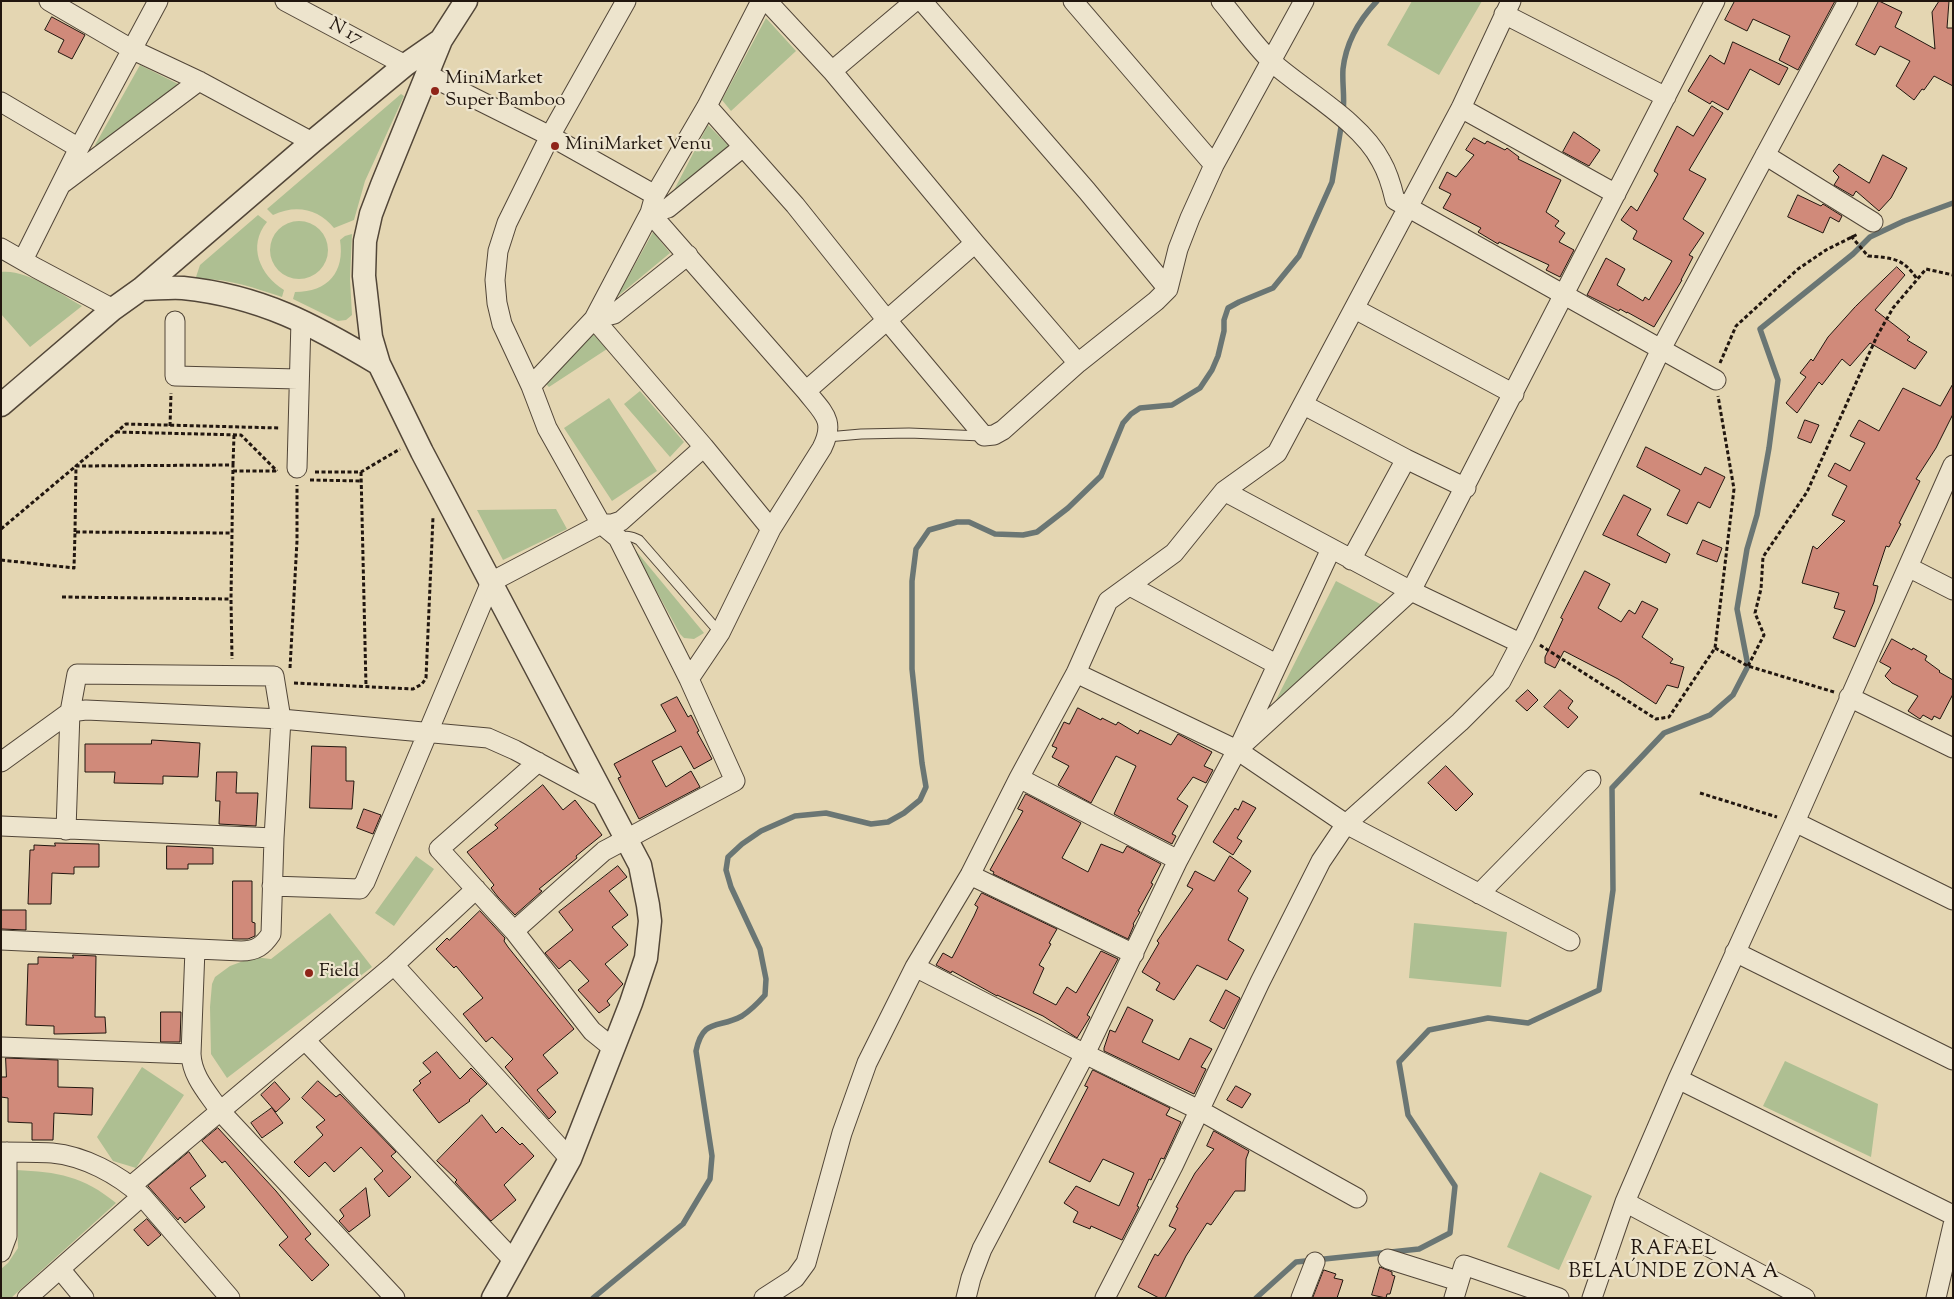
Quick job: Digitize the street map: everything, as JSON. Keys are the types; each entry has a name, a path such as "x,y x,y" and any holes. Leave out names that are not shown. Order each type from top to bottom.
{"street":[{"path":"49,1 133,50 199,81 312,142"},
{"path":"113,309 10,255 60,186 158,1"},
{"name":"N 17","path":"285,1 405,65"},
{"path":"466,1 441,40 371,214 365,242 364,276 371,337 380,364 422,452 640,865 650,921 646,958 637,985 570,1159 493,1298"},
{"path":"514,931 604,851 735,781 689,679 618,538 600,524 547,428 532,386 502,324 497,303 496,266 506,222 550,136 626,1"},
{"path":"532,386 594,319 761,1"},
{"path":"767,1 832,71 1078,363"},
{"path":"832,71 914,1"},
{"path":"922,1 1087,191 1168,289"},
{"path":"1074,1 1214,165"},
{"path":"1221,1 1271,61 1353,126 1381,160 1395,200 1564,293 1716,380"},
{"path":"706,106 795,205 886,319 984,436 994,435 1003,430 1078,363 1156,301 1168,289 1178,249 1214,165 1304,1"},
{"path":"1105,1298 1173,1166 1260,982 1321,861 1346,824 1460,722 1501,681 1661,349 1848,1"},
{"path":"1238,750 1411,591 1466,488 1714,2"},
{"path":"764,1298 795,1278 806,1263 842,1133 867,1063 915,967 970,875 1019,778 1076,673 1108,601 1174,553 1224,491 1277,453 1355,309 1407,207 1462,108 1507,8 1666,96"},
{"path":"1,406 312,142 405,65 441,40"},
{"path":"428,75 550,136 653,204 668,208 744,147"},
{"path":"60,186 199,81"},
{"path":"1,102 80,148"},
{"path":"1462,108 1616,194"},
{"path":"1765,155 1873,222"},
{"path":"653,204 688,255 828,418 829,427 827,437 771,530 720,633 689,679"},
{"path":"806,391 975,243"},
{"path":"594,319 614,314 688,255"},
{"path":"141,289 182,288 253,302 300,320 380,364"},
{"path":"1355,309 1514,394"},
{"path":"594,319 704,447 771,530"},
{"path":"298,475 300,320"},
{"path":"175,321 175,376 298,379"},
{"path":"1304,405 1406,459 1466,488"},
{"path":"272,886 360,889 365,882 492,582 600,524 612,524 621,521 704,447"},
{"path":"1351,560 1406,459"},
{"path":"1592,1298 1625,1202 1678,1079 1795,822 1953,465"},
{"path":"1224,491 1411,591 1522,639"},
{"path":"966,1298 982,1249 1086,1054 1178,860 1238,750 1276,664 1331,549"},
{"path":"1908,567 1953,590"},
{"path":"1130,586 1276,664"},
{"path":"1076,673 1238,750 1346,824 1570,941"},
{"path":"1,940 251,951 266,942 271,934 281,719 274,676 77,674 70,712 66,830"},
{"path":"1850,697 1953,748"},
{"path":"1,762 70,712 86,710 281,719 488,738 504,744 606,799"},
{"path":"538,762 439,850 514,931 592,1031 612,1048"},
{"path":"1019,778 1178,860"},
{"path":"1480,894 1591,780"},
{"path":"1795,822 1953,900"},
{"path":"1,826 274,838"},
{"path":"970,875 1134,954"},
{"path":"27,1298 60,1269 136,1191 220,1111 394,965 476,889"},
{"path":"195,949 191,1054 192,1066 200,1082 220,1111 395,1298"},
{"path":"1735,952 1953,1060"},
{"path":"394,965 570,1159"},
{"path":"915,967 1199,1110 1357,1198"},
{"path":"305,1040 514,1261"},
{"path":"1,1047 191,1054"},
{"path":"1678,1079 1953,1215"},
{"path":"1,1252 7,1236 4,1152 54,1153 83,1160 136,1191 230,1298"},
{"path":"1625,1202 1805,1298"},
{"path":"1936,1298 1953,1226"},
{"path":"1388,1259 1456,1290 1464,1265 1559,1298"},
{"path":"1301,1298 1315,1262"},
{"path":"60,1269 84,1298"}],"lane":[{"path":"827,437 909,433 984,436"},
{"path":"618,538 624,535 632,536 639,540 720,633"}],"path":[{"path":"1522,639 1656,718 1669,717 1715,648 1734,489 1716,380 1723,353 1736,326 1798,270 1826,250 1864,232 1873,222"},
{"path":"1853,238 1868,256 1889,258 1908,266 1917,279"},
{"path":"1748,666 1764,635 1755,613 1761,589 1763,557 1807,492 1877,336 1893,308 1926,269 1953,275"},
{"path":"170,426 171,386"},
{"path":"1,529 126,424 288,428"},
{"path":"116,432 241,435 277,471"},
{"path":"232,667 231,533 234,435"},
{"path":"298,475 361,472 402,448"},
{"path":"76,466 233,465"},
{"path":"1,560 74,568 76,466"},
{"path":"233,471 277,471 298,475 362,481"},
{"path":"361,472 366,686"},
{"path":"290,675 297,541 298,475"},
{"path":"289,683 413,689 422,684 426,678 433,510"},
{"path":"75,532 231,533"},
{"path":"62,597 231,598"},
{"path":"1715,648 1748,666 1810,683 1850,697"},
{"path":"281,667 290,667"},
{"path":"1700,793 1795,822"}],"green space":[{"path":"1412,1 1482,1 1439,75 1387,45"},
{"path":"766,18 796,51 731,111 722,100"},
{"path":"140,65 178,84 99,148 95,145"},
{"path":"401,94 404,96 365,181 354,220 334,228 321,216 306,210 290,210 273,215 267,209"},
{"path":"708,125 729,146 673,192"},
{"path":"258,215 267,222 261,231 258,241 259,259 268,276 284,290 282,297 230,282 198,279 196,277 200,265"},
{"path":"293,221 305,221 320,229 328,244 328,256 320,271 305,279 293,279 278,271 270,256 270,244 278,229"},
{"path":"653,232 670,253 617,297"},
{"path":"352,234 350,279 352,315 346,320 338,321 293,299 295,292 317,288 332,278 340,262 340,240"},
{"path":"1,272 22,274 32,278 82,306 30,347 1,314"},
{"path":"593,334 607,349 549,387 546,384"},
{"path":"640,391 684,442 670,457 624,404"},
{"path":"609,398 657,471 612,501 564,428"},
{"path":"556,509 567,529 503,560 477,510"},
{"path":"632,546 704,633 694,639 684,638 680,634"},
{"path":"1336,581 1384,606 1269,714"},
{"path":"416,856 434,869 394,926 375,913"},
{"path":"330,913 372,967 227,1078 211,1054 210,1007 212,984 215,977 230,966 254,957 271,959"},
{"path":"1414,923 1507,932 1501,987 1409,978"},
{"path":"1785,1061 1878,1104 1871,1157 1763,1106"},
{"path":"142,1067 184,1095 136,1168 113,1161 97,1137"},
{"path":"16,1170 45,1172 69,1177 92,1187 116,1203 11,1298 1,1298 1,1269 8,1263 18,1248"},
{"path":"1540,1172 1592,1196 1559,1270 1507,1247"}],"building":[{"path":"1735,1 1835,1 1798,70 1779,60 1790,36 1753,19 1747,31 1725,20"},
{"path":"1879,1 1902,12 1895,27 1935,49 1932,12 1939,1 1949,1 1947,28 1953,28 1953,86 1934,76 1914,100 1896,86 1910,61 1880,46 1875,55 1856,45"},
{"path":"52,17 85,35 72,59 58,52 64,40 45,30"},
{"path":"1733,42 1788,68 1779,85 1750,69 1728,110 1712,101 1710,104 1688,91 1710,55 1724,64"},
{"path":"1712,106 1723,113 1689,170 1706,179 1683,219 1704,233 1689,255 1693,257 1682,280 1654,327 1627,312 1620,309 1619,311 1587,295 1606,258 1625,269 1617,285 1643,301 1645,297 1649,300 1672,261 1633,239 1637,231 1621,220 1631,206 1637,211 1658,174 1654,171 1677,126 1693,136"},
{"path":"1574,132 1600,150 1589,166 1563,152"},
{"path":"1474,138 1485,144 1487,141 1505,150 1507,148 1519,157 1518,159 1561,180 1546,212 1559,221 1555,226 1565,233 1559,242 1574,250 1560,277 1546,270 1549,265 1499,242 1498,244 1478,232 1481,228 1443,208 1451,194 1439,188 1447,172 1456,177 1474,155 1466,150"},
{"path":"1883,155 1907,168 1891,198 1879,211 1856,191 1853,196 1834,185 1839,177 1833,171 1839,164 1869,183"},
{"path":"1798,195 1821,206 1823,204 1842,216 1839,222 1830,217 1823,233 1788,217"},
{"path":"1897,267 1905,275 1875,310 1910,337 1907,340 1927,352 1915,369 1870,343 1850,366 1842,359 1822,385 1819,382 1797,413 1786,403 1806,377 1800,373 1811,359 1813,361 1828,337 1855,307"},
{"path":"1953,384 1953,414 1936,448 1916,479 1920,481 1899,523 1901,524 1889,547 1886,546 1873,585 1878,586 1874,602 1855,647 1833,638 1845,611 1834,608 1839,593 1802,583 1813,546 1817,549 1845,521 1832,515 1847,486 1828,476 1835,463 1850,471 1865,443 1850,436 1859,420 1879,431 1903,388 1940,406"},
{"path":"1805,420 1819,425 1811,443 1798,438"},
{"path":"1646,447 1701,475 1705,467 1725,477 1710,508 1698,502 1687,524 1667,515 1680,490 1637,467"},
{"path":"1624,495 1651,509 1637,535 1670,554 1666,563 1603,535"},
{"path":"1703,540 1722,548 1717,562 1697,554"},
{"path":"1585,571 1610,584 1598,608 1621,622 1629,610 1635,614 1642,601 1658,609 1642,637 1673,659 1670,663 1684,667 1678,688 1667,685 1656,704 1618,679 1564,651 1555,668 1545,663 1545,657 1563,619 1561,618"},
{"path":"1892,639 1927,656 1925,660 1939,672 1953,680 1953,694 1940,719 1934,716 1932,720 1923,715 1920,719 1908,711 1918,696 1892,683 1885,676 1891,668 1880,662"},
{"path":"1528,690 1538,700 1527,711 1516,701"},
{"path":"1560,690 1573,701 1568,708 1578,717 1568,728 1544,707"},
{"path":"677,697 688,717 691,715 699,731 697,732 712,759 694,769 681,746 652,761 666,787 691,771 700,787 639,819 618,778 621,777 614,764 676,731 661,705"},
{"path":"1078,708 1101,720 1102,718 1116,725 1118,722 1138,734 1140,730 1171,745 1178,734 1212,752 1204,766 1213,770 1206,783 1193,777 1177,799 1188,806 1172,834 1176,836 1172,844 1114,814 1136,766 1116,756 1091,803 1058,785 1069,766 1052,757 1057,748 1052,746 1064,722 1069,724"},
{"path":"152,740 200,743 198,777 163,776 163,784 114,783 115,772 85,772 85,744 151,744"},
{"path":"312,746 346,747 346,781 354,781 352,809 310,808"},
{"path":"1446,766 1473,794 1456,811 1428,783"},
{"path":"217,772 237,772 236,793 258,793 256,826 219,824 220,801 216,801"},
{"path":"543,785 563,810 575,800 602,835 539,889 542,891 515,915 491,888 494,885 467,852 498,828 495,825"},
{"path":"1026,794 1081,823 1062,858 1088,872 1101,844 1123,853 1127,846 1161,864 1151,883 1153,884 1138,911 1140,912 1133,924 1128,939 993,874 994,872 990,870 1023,811 1018,809"},
{"path":"1243,801 1256,808 1237,838 1242,841 1233,855 1213,842 1235,808 1238,810"},
{"path":"364,809 381,815 373,834 357,828"},
{"path":"55,843 99,844 99,867 74,867 74,874 52,873 51,904 28,904 30,850 34,850 34,845 55,846"},
{"path":"167,846 213,848 213,864 188,864 188,869 167,869"},
{"path":"1230,856 1251,871 1238,891 1248,898 1228,940 1244,950 1227,980 1197,965 1174,1000 1156,990 1160,983 1142,972 1159,943 1157,941 1193,889 1187,886 1195,871 1214,881"},
{"path":"618,866 627,877 609,891 628,915 612,927 628,945 605,964 623,984 607,1001 610,1005 599,1013 578,990 589,981 570,960 559,969 545,953 573,930 559,912"},
{"path":"233,881 252,881 252,922 255,923 255,936 248,939 233,939"},
{"path":"982,893 1057,929 1039,965 1044,968 1033,993 1056,1005 1067,987 1076,993 1101,951 1118,959 1087,1015 1090,1017 1077,1038 1043,1016 997,996 952,971 951,973 936,965 943,953 952,958 974,916 978,907 975,905"},
{"path":"1,910 26,910 26,930 1,929"},
{"path":"480,911 505,938 504,941 508,947 574,1029 543,1055 558,1073 537,1090 556,1112 549,1119 505,1067 513,1059 492,1037 486,1042 463,1014 483,998 456,966 454,968 436,949 447,938 449,940"},
{"path":"73,955 96,956 95,1017 105,1017 106,1033 54,1034 54,1026 26,1025 28,964 38,964 38,957 73,958"},
{"path":"1226,990 1240,998 1224,1029 1210,1021"},
{"path":"1128,1007 1153,1020 1142,1042 1179,1060 1190,1038 1212,1049 1201,1067 1206,1069 1194,1094 1104,1051 1110,1030 1115,1032"},
{"path":"161,1012 181,1012 180,1042 161,1042"},
{"path":"437,1052 460,1079 471,1068 487,1084 470,1101 439,1123 413,1090 421,1083 419,1081 431,1072 423,1063"},
{"path":"6,1058 58,1060 58,1087 93,1088 92,1115 54,1113 53,1140 32,1140 32,1123 8,1122 8,1098 1,1097 1,1077 6,1077"},
{"path":"1093,1070 1170,1108 1166,1115 1181,1122 1164,1159 1161,1158 1151,1180 1149,1179 1137,1206 1139,1207 1122,1240 1091,1226 1090,1229 1073,1222 1078,1212 1064,1203 1076,1186 1119,1206 1134,1173 1103,1159 1090,1182 1049,1162 1088,1087 1085,1086"},
{"path":"318,1081 336,1097 340,1094 396,1152 391,1156 411,1177 389,1197 374,1179 383,1171 361,1147 334,1172 325,1162 309,1177 294,1162 323,1135 316,1127 325,1120 302,1098"},
{"path":"275,1082 290,1099 276,1112 261,1095"},
{"path":"1236,1086 1251,1094 1242,1108 1227,1100"},
{"path":"272,1108 283,1123 262,1138 251,1123"},
{"path":"482,1115 496,1133 502,1127 520,1145 522,1143 534,1156 504,1185 516,1200 491,1221 455,1182 457,1180 437,1161"},
{"path":"218,1128 276,1191 311,1234 305,1239 329,1265 312,1281 279,1245 288,1237 225,1161 222,1163 202,1141"},
{"path":"1214,1131 1249,1151 1246,1159 1245,1191 1235,1191 1211,1225 1207,1223 1186,1256 1165,1298 1159,1298 1138,1287 1155,1254 1158,1256 1176,1229 1169,1226 1178,1208 1176,1207 1195,1173 1214,1149 1207,1146"},
{"path":"189,1152 206,1176 190,1188 205,1207 185,1223 180,1217 178,1220 148,1186"},
{"path":"366,1188 370,1216 349,1232 339,1221 344,1216 340,1210"},
{"path":"147,1219 161,1235 148,1246 134,1230"},
{"path":"1380,1267 1392,1272 1392,1275 1395,1276 1390,1294 1387,1294 1386,1298 1372,1295"},
{"path":"1324,1270 1336,1274 1334,1278 1343,1280 1337,1298 1313,1298"}],"waterway":[{"path":"1343,112 1343,69 1347,50 1354,32 1364,16 1377,1"},
{"path":"593,1298 683,1224 710,1179 712,1156 696,1051 699,1040 708,1028 742,1016 760,1001 765,995 766,979 760,949 731,887 726,870 728,857 742,844 761,831 795,816 826,813 871,824 888,822 904,813 920,800 926,787 912,669 912,581 916,549 929,530 957,522 969,522 995,534 1023,535 1037,532 1068,508 1101,476 1123,423 1131,414 1140,408 1172,405 1200,388 1212,370 1218,356 1228,308 1273,288 1299,256 1332,182 1342,121"},
{"path":"1256,1298 1296,1262 1419,1249 1450,1233 1455,1186 1408,1115 1399,1062 1429,1030 1488,1018 1528,1023 1599,990 1613,890 1612,788 1664,733 1710,715 1733,695 1748,666 1737,609 1747,549 1757,515 1769,448 1778,380 1760,329 1853,254 1870,237 1904,221 1953,203"}],"place":[{"name":"MiniMarket Super Bamboo","path":"435,91"},
{"name":"MiniMarket Venu","path":"555,146"},
{"name":"Field","path":"309,973"}],"district":[{"name":"RAFAEL BELAÚNDE ZONA A","path":"1674,1262"}]}
